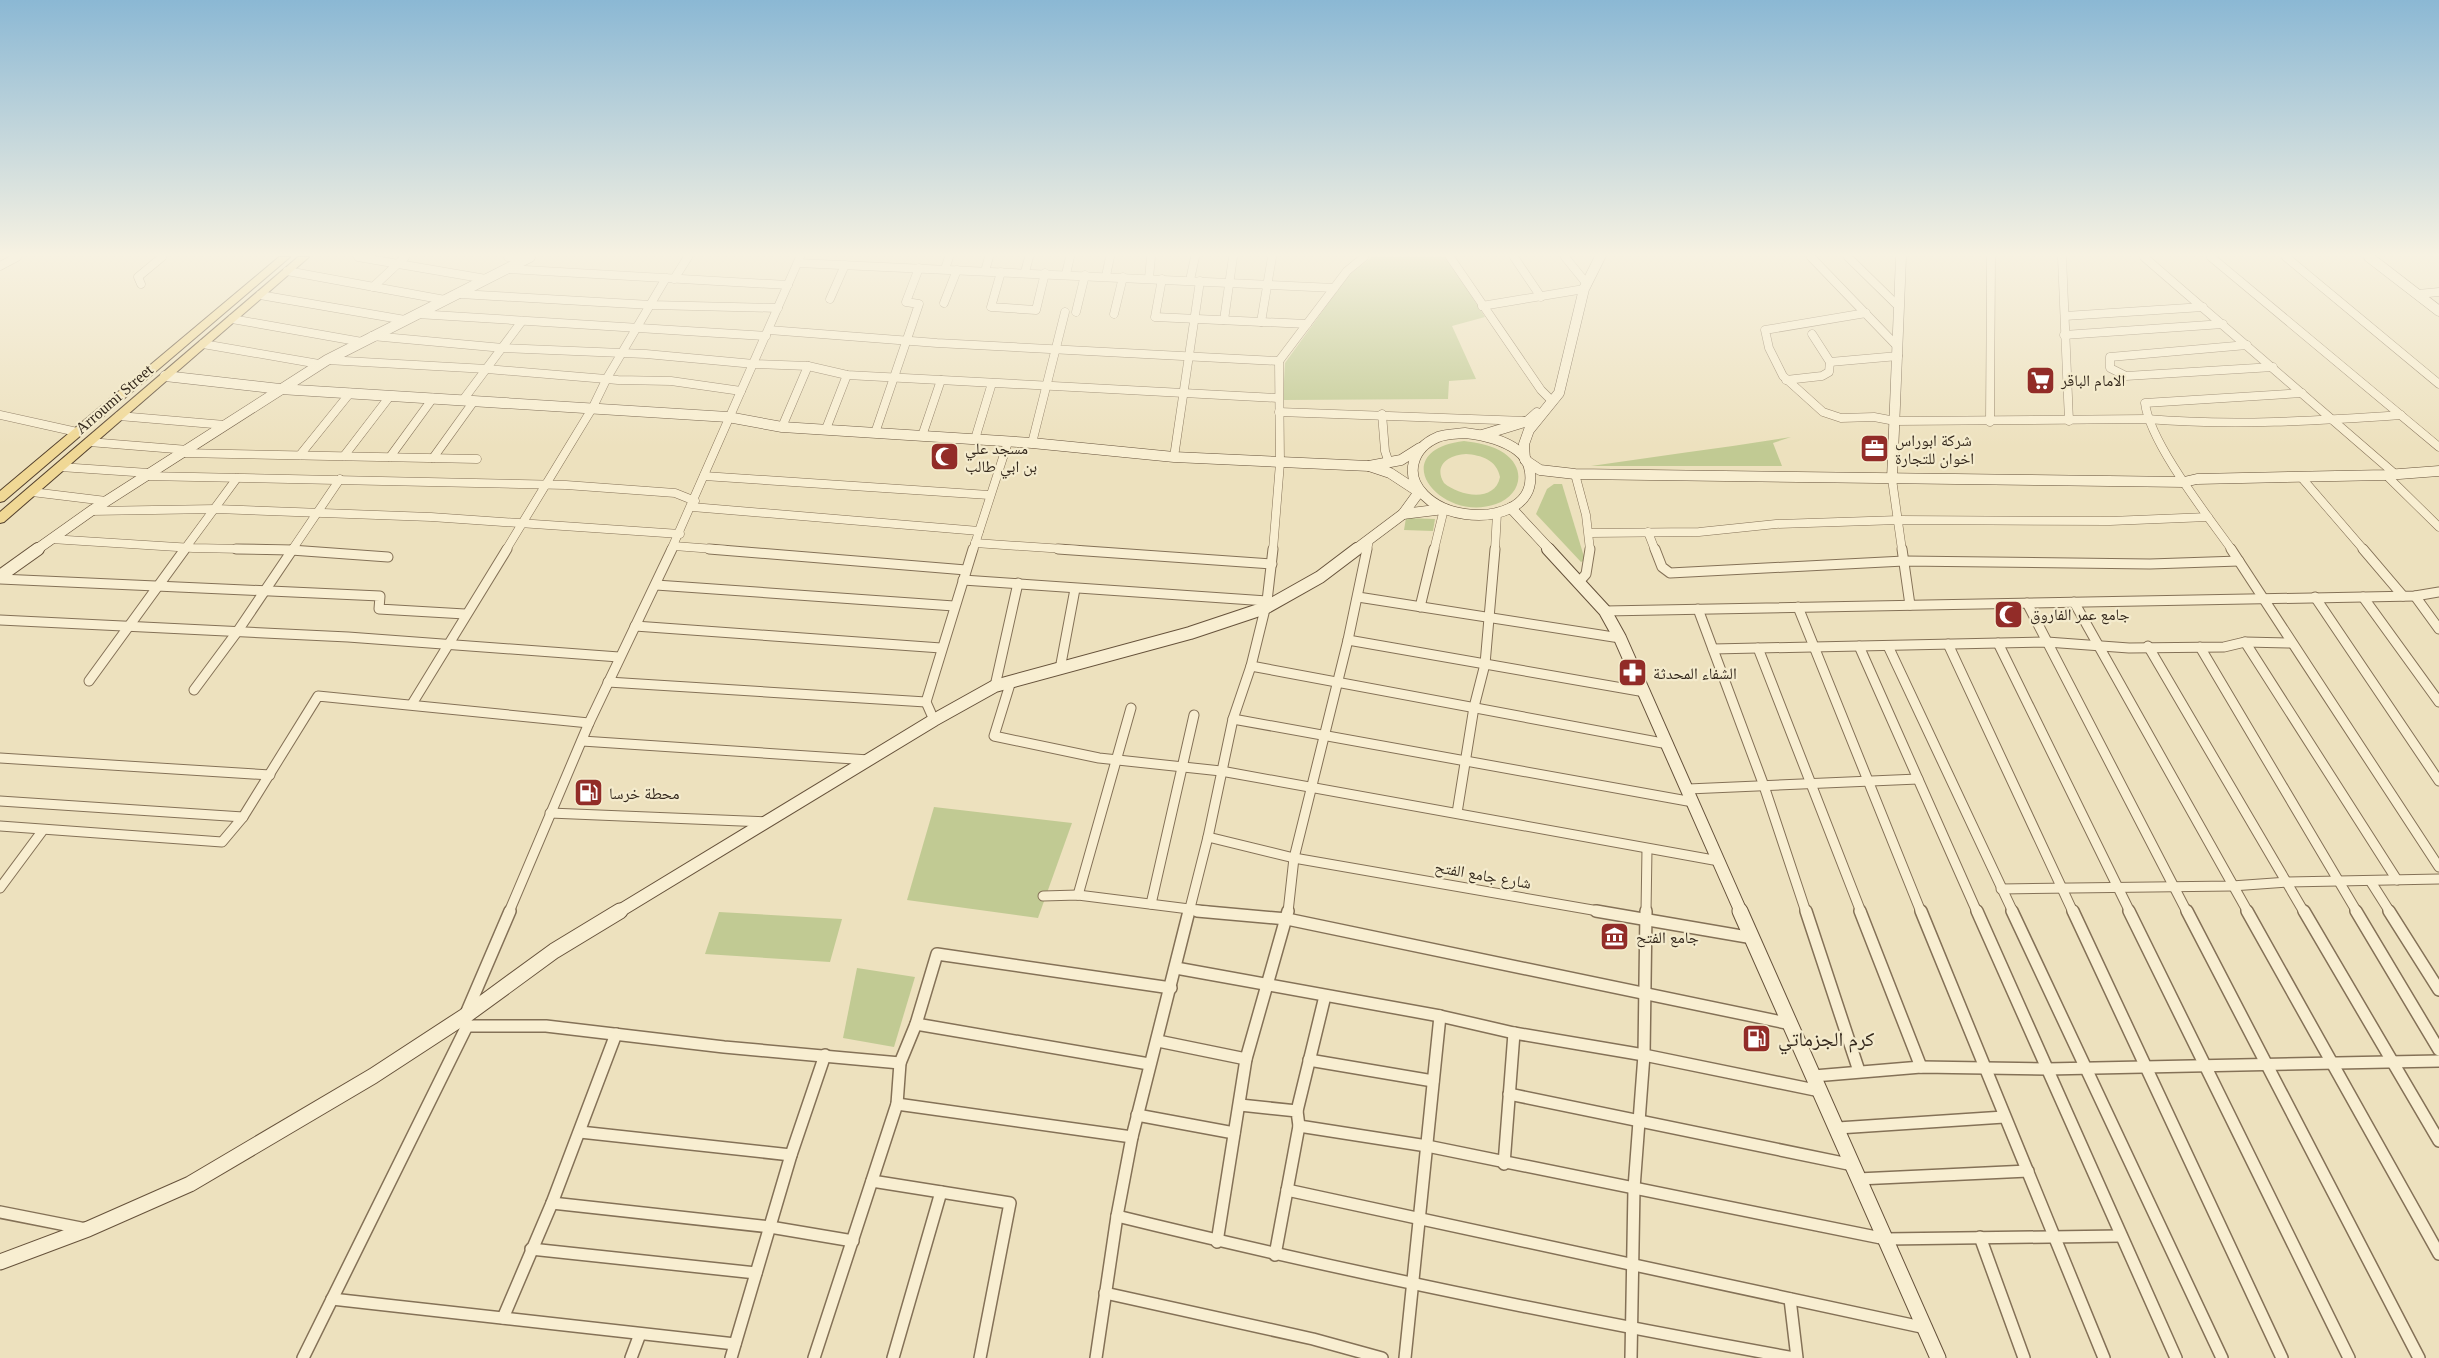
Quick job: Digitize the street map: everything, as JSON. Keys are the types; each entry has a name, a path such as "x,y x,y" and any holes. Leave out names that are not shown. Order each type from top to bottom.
{"main road":[{"name":"Arroumi Street","path":"1,495 210,320"},
{"name":"Arroumi Street","path":"0,519 230,320"},
{"path":"0,577 106,501 279,389 323,362 404,320"},
{"path":"1530,488 1531,474 1525,460 1524,444 1529,430 1559,393 1577,320"},
{"path":"1892,479 1899,320"},
{"path":"165,376 279,389 728,417 782,427 1032,443 1174,457 1280,463 1368,466 1389,463 1439,437 1465,433 1481,435 1507,444 1540,470 1560,474 2184,482 2198,479 2391,475 2439,471"},
{"path":"1481,435 1528,421 1552,401"},
{"path":"1419,492 1410,469 1413,458 1420,448"},
{"path":"1368,466 1390,473 1444,509 1462,514 1480,515 1511,508 1543,478 1560,474"},
{"path":"0,1262 88,1229 190,1184 466,1021 554,951 934,720 995,686 1227,622 1320,577 1403,514 1419,492"},
{"path":"1511,508 1605,611 1620,638 1938,1358"},
{"path":"1403,514 1444,509"}],"street":[{"path":"240,320 362,342"},
{"path":"513,320 907,339 1279,361"},
{"path":"412,704 592,407 606,378 641,320"},
{"path":"303,1358 466,1021 589,723 680,534 728,417 773,320"},
{"path":"875,433 914,320"},
{"path":"1032,443 1063,320"},
{"path":"1174,457 1194,320"},
{"path":"1231,320 1307,324"},
{"path":"1096,1358 1117,1216 1132,1137 1208,837 1233,719 1251,666 1266,604 1272,564 1280,463 1279,361 1310,320"},
{"path":"1492,320 1541,390 1552,401"},
{"path":"1822,320 1765,330 1765,338 1785,380 1802,391 1825,414 1841,418 1884,417 1895,421 1989,422 2146,419 2184,422 2336,420 2401,415"},
{"path":"1872,320 1898,351"},
{"path":"1989,422 1990,320"},
{"path":"2065,320 2069,421"},
{"path":"2219,320 2336,420 2439,527"},
{"path":"2287,320 2439,447"},
{"path":"2362,320 2439,384"},
{"path":"463,400 522,321"},
{"path":"2064,335 2223,324"},
{"path":"1785,380 1822,376 1829,372 1830,362 1812,334"},
{"path":"372,336 503,348 623,352 754,364 808,366 847,375 1278,398"},
{"path":"203,344 323,362 487,369 671,381 741,391"},
{"path":"2247,345 2110,357 2110,368 2126,376 2273,367"},
{"path":"1830,362 1898,351"},
{"path":"782,427 808,366"},
{"path":"825,429 847,375"},
{"path":"922,436 941,380"},
{"path":"975,440 992,383"},
{"path":"300,455 350,393"},
{"path":"2302,393 2150,402 2145,406 2146,419 2184,482 2265,598 2291,643 2439,867"},
{"path":"344,456 390,396"},
{"path":"390,457 433,398"},
{"path":"433,458 474,400"},
{"path":"1279,411 1528,421"},
{"path":"1382,414 1384,451 1389,463"},
{"path":"0,415 77,432"},
{"path":"119,416 225,425"},
{"path":"89,442 185,451 477,459"},
{"path":"934,720 926,702 989,495 1008,442"},
{"path":"60,468 147,475 237,478 340,479 480,485 545,484 675,493 693,504 979,531"},
{"path":"1575,474 1590,533 1589,570 1578,583"},
{"path":"704,476 989,495"},
{"path":"2301,477 2403,596"},
{"path":"89,681 237,478"},
{"path":"194,690 237,632 340,479"},
{"path":"1892,479 1910,605"},
{"path":"32,492 106,501"},
{"path":"91,512 216,509 431,517 680,534"},
{"path":"1420,607 1444,509"},
{"path":"1457,813 1464,760 1485,664 1497,513"},
{"path":"1590,533 1689,532 1776,524 1899,520 2110,521 2208,517"},
{"path":"1648,531 1662,567 1670,573 1904,561 2150,564 2239,561"},
{"path":"51,539 188,548 291,550 388,557"},
{"path":"1217,1242 1246,1059 1265,986 1287,919 1294,858 1348,640 1370,540"},
{"path":"975,543 1272,564"},
{"path":"674,546 966,570"},
{"path":"0,577 380,596 379,609 465,614"},
{"path":"963,580 1266,604"},
{"path":"995,686 1018,583"},
{"path":"656,585 954,606"},
{"path":"1060,669 1075,589"},
{"path":"1605,611 2415,596 2439,592"},
{"path":"2415,596 2439,629"},
{"path":"1358,597 1620,638"},
{"path":"2315,597 2439,780"},
{"path":"2363,597 2439,702"},
{"path":"2074,602 2439,1254"},
{"path":"2027,603 2419,1358"},
{"path":"1798,607 2104,1358"},
{"path":"1698,609 1764,786 1859,1071"},
{"path":"0,620 348,637 620,657"},
{"path":"635,626 941,648"},
{"path":"1348,640 1645,692"},
{"path":"1713,649 2047,642 2129,648 2224,647 2245,642 2291,643"},
{"path":"2245,642 2397,880"},
{"path":"1948,644 2282,1358"},
{"path":"1998,644 2349,1358"},
{"path":"1859,646 2176,1358"},
{"path":"1888,646 2222,1358"},
{"path":"2148,646 2439,1141"},
{"path":"2200,647 2439,1050"},
{"path":"1758,648 1920,1067"},
{"path":"1251,666 1668,744"},
{"path":"1011,681 994,736 1083,755 1221,771 1719,861"},
{"path":"609,682 926,702"},
{"path":"0,826 222,842 243,817 318,696 589,723"},
{"path":"1078,895 1131,708"},
{"path":"1151,904 1194,715"},
{"path":"1233,719 1464,760 1690,796 1764,786 1918,779"},
{"path":"582,741 868,760"},
{"path":"0,758 270,775"},
{"path":"0,801 243,817"},
{"path":"550,813 767,822"},
{"path":"0,888 43,830"},
{"name":"شارع جامع الفتح","path":"1208,837 1294,858 1753,938"},
{"path":"1631,1358 1634,1188 1644,1055 1643,995 1647,849"},
{"path":"2001,889 2232,886 2288,882 2439,879"},
{"path":"2371,882 2439,990"},
{"path":"1043,896 1078,895 1190,910 1287,919 1791,1024"},
{"path":"814,1358 897,1104 900,1063 916,1024 937,954 1170,988"},
{"path":"1176,968 1440,1016 1514,1033 1644,1055 1820,1091"},
{"path":"1275,1255 1299,1126 1297,1111 1326,996"},
{"path":"1405,1358 1440,1016"},
{"path":"466,1021 546,1026 724,1047 900,1063"},
{"path":"916,1024 1149,1064"},
{"path":"1504,1164 1514,1033"},
{"path":"503,1318 552,1203 616,1034"},
{"path":"1158,1041 1246,1059"},
{"path":"731,1358 791,1155 825,1055"},
{"path":"1309,1060 1434,1081"},
{"path":"1814,1076 1920,1067 2085,1069 2393,1064 2439,1061"},
{"path":"1509,1094 1853,1165"},
{"path":"897,1104 1132,1137"},
{"path":"1240,1105 1297,1111"},
{"path":"1137,1115 1234,1133"},
{"path":"1838,1128 2004,1117"},
{"path":"1299,1126 1427,1146 1504,1164 1886,1239 2053,1235 2121,1236"},
{"path":"580,1132 791,1155"},
{"path":"1858,1179 2028,1171"},
{"path":"872,1181 1010,1203 980,1358"},
{"path":"1287,1190 1926,1328"},
{"path":"893,1358 941,1192"},
{"path":"552,1203 770,1227 853,1241"},
{"path":"0,1212 88,1229"},
{"path":"1117,1216 1217,1242 1412,1285 1631,1329 1795,1358 1790,1299"},
{"path":"1980,1237 2024,1358"},
{"path":"531,1249 756,1273"},
{"path":"1105,1293 1382,1358"},
{"path":"332,1299 735,1344"},
{"path":"631,1358 640,1334"}],"green space":[{"path":"1316,320 1473,320 1452,326 1476,379 1449,381 1448,399 1283,400 1285,363"},
{"path":"1791,437 1773,443 1782,466 1591,466 1741,445"},
{"path":"1464,441 1499,450 1516,466 1518,481 1516,488 1504,500 1496,504 1475,507 1456,504 1440,495 1429,484 1424,471 1427,458 1440,447","holes":["1454,456 1483,457 1496,466 1500,477 1497,485 1484,494 1467,494 1458,491 1444,483 1441,477 1440,471 1444,462"]},
{"path":"1554,484 1562,484 1585,560 1581,562 1536,514 1547,489"},
{"path":"1406,518 1435,519 1433,531 1404,530"},
{"path":"934,807 1072,823 1038,918 907,900"},
{"path":"719,912 842,919 830,962 705,954"},
{"path":"857,968 915,977 894,1047 843,1038"}],"place":[{"name":"الامام الباقر","path":"2040,380"},
{"name":"شركة ابوراس اخوان للتجارة","path":"1874,449"},
{"name":"مسجد علي بن ابي طالب","path":"944,457"},
{"name":"جامع عمر الفاروق","path":"2009,614"},
{"name":"الشفاء المحدثة","path":"1632,673"},
{"name":"محطة خرسا","path":"588,793"},
{"name":"جامع الفتح","path":"1615,937"},
{"name":"كرم الجزماتي","path":"1757,1039"}]}
